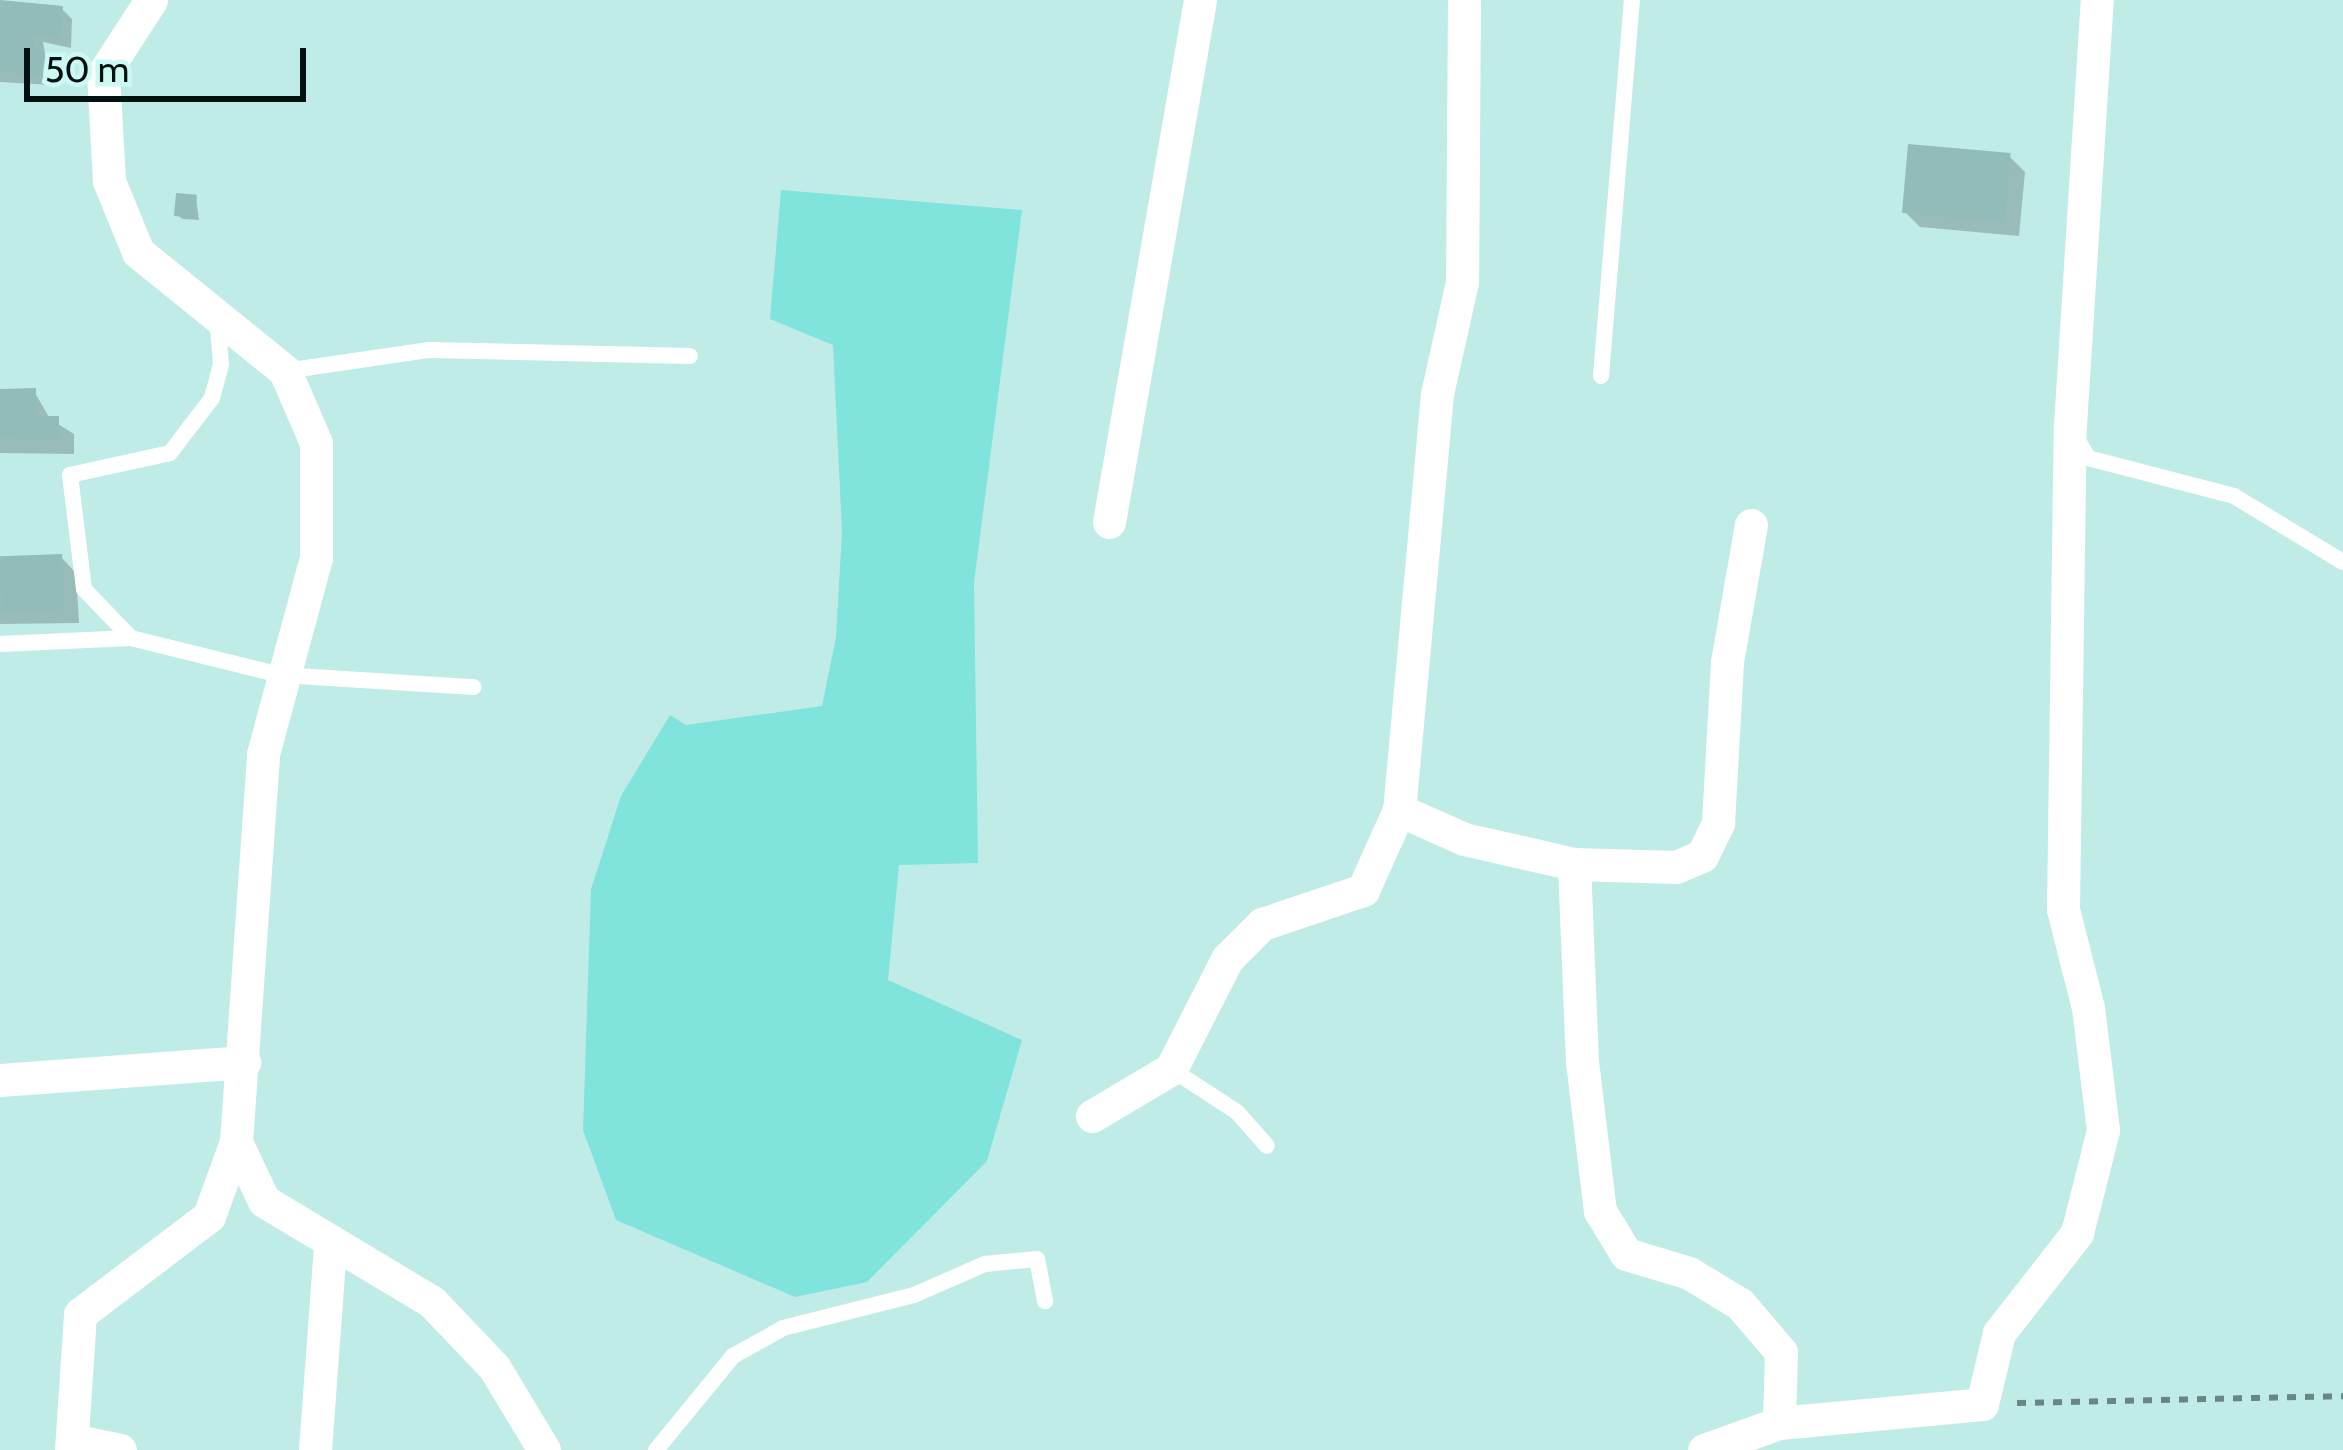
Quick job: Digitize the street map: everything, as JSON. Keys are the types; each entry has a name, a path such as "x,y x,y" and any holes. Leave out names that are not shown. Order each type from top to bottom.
{"street":[{"path":"120,1450 71,1445 80,1314 209,1216 236,1142 263,754 316,558 316,442 285,371 138,252 109,181 104,74 151,0"},
{"path":"1109,522 1200,0"},
{"path":"1092,1116 1171,1069 1227,959 1262,924 1363,890 1400,810 1437,394 1462,282 1464,0"},
{"path":"1704,1450 1779,1423 1982,1404 1999,1334 2077,1233 2103,1130 2088,1008 2063,909 2070,425 2097,0"},
{"path":"1400,810 1464,839 1574,864 1676,867 1702,856 1718,823 1727,662 1751,525"},
{"path":"1574,864 1582,1060 1600,1211 1626,1253 1688,1273 1740,1304 1781,1352 1779,1423"},
{"path":"0,1080 244,1062"},
{"path":"236,1142 264,1201 330,1246 432,1302 494,1367 544,1450"},
{"path":"315,1450 330,1246"}],"lane":[{"path":"1601,376 1632,0"},
{"path":"131,638 84,589 70,475 170,453 212,398 221,364 217,315"},
{"path":"285,371 429,350 690,356"},
{"path":"2070,425 2088,458 2234,496 2343,562"},
{"path":"0,644 131,638 281,675 474,687"},
{"path":"1171,1069 1237,1112 1267,1146"},
{"path":"656,1450 733,1356 783,1328 1002,1262 1037,1259 1045,1300"}],"path":[{"path":"1982,1404 2343,1396"}],"shaded area":[{"path":"781,190 1022,210 974,583 978,863 899,865 888,980 1022,1040 987,1161 867,1282 795,1297 616,1220 583,1130 591,889 621,796 670,715 686,725 822,706 836,637 842,531 833,345 770,319"}],"building":[{"path":"0,0 63,6 61,40 34,34 34,49 43,51 41,76 0,71"},
{"path":"1908,144 2011,153 2005,222 1902,213"},
{"path":"176,193 197,195 195,218 174,216"},
{"path":"36,388 36,416 59,416 59,440 0,438 0,389"},
{"path":"62,554 64,609 2,611 0,556"}]}
